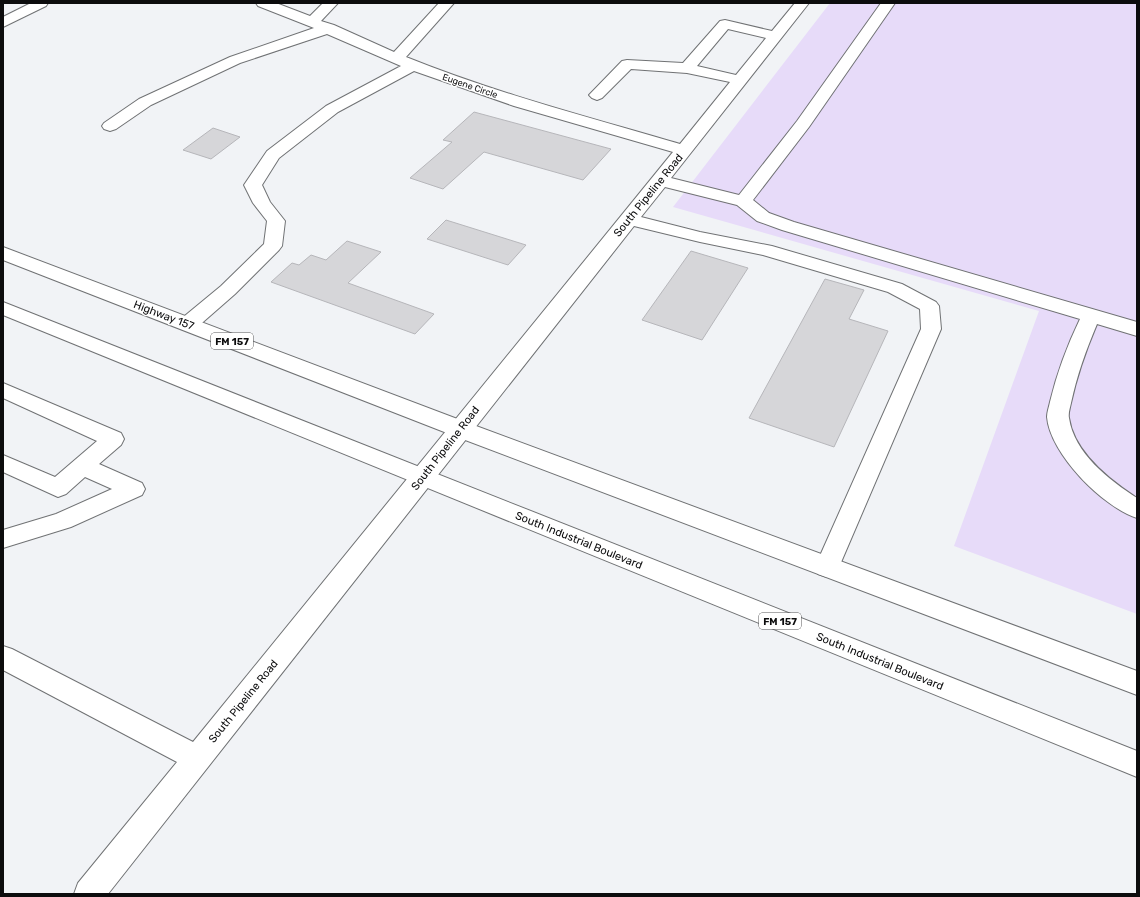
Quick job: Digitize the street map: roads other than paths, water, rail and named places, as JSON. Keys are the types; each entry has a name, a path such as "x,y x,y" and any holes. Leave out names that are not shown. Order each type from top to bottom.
{"main road":[{"path":"3,23 41,3"},
{"name":"Eugene Circle","path":"263,3 313,21 413,65 500,96 684,150"},
{"path":"313,21 332,3"},
{"path":"398,58 447,3"},
{"name":"South Pipeline Road","path":"89,894 802,3"},
{"path":"743,201 802,124 888,3"},
{"path":"687,68 725,24 776,36"},
{"path":"110,126 145,102 235,60 329,28"},
{"path":"597,95 627,64 687,68 740,80"},
{"path":"188,324 228,290 273,246 276,221 262,203 253,185 273,155 332,109 413,65"},
{"path":"659,180 743,201 763,217 788,226 1137,330"},
{"path":"628,219 700,237 766,250 895,288 929,306 931,329 827,567"},
{"name":"Highway 157","path":"3,253 460,429"},
{"name":"FM 157","path":"3,308 422,477"},
{"path":"1091,316 1076,348 1063,392 1058,416 1073,455 1091,474 1117,497 1137,509"},
{"path":"3,390 113,439 58,488 3,463"},
{"name":"FM 157","path":"460,429 1137,683"},
{"path":"3,539 63,521 134,489 83,466"},
{"name":"South Industrial Boulevard","path":"422,477 1137,764"},
{"path":"3,657 198,759"}]}
